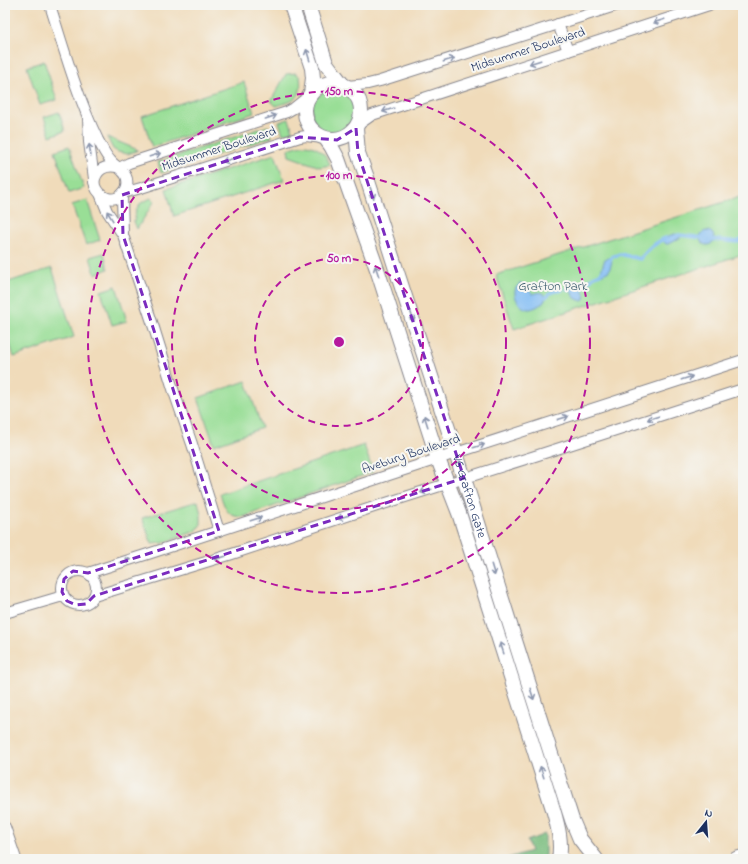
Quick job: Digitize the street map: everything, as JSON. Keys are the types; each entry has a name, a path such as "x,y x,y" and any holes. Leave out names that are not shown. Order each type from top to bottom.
{"street":[{"path":"50,5 88,118 106,155 124,173 127,180 126,188 123,194 123,235"},
{"path":"291,5 312,68 313,78 310,95 305,105 306,120 314,132 324,138 337,140 348,136 357,127 361,118 361,104 353,91 345,85 326,63 308,5"},
{"name":"Midsummer Boulevard","path":"345,85 368,84 380,81 618,5"},
{"name":"Midsummer Boulevard","path":"357,127 372,115 709,5"},
{"path":"558,24 568,51"},
{"path":"310,95 320,86 325,84 337,83 345,85"},
{"name":"Midsummer Boulevard","path":"118,168 129,163 287,112 310,95"},
{"path":"88,118 89,142 96,190 101,196 107,211 123,235 219,531"},
{"name":"V6 Grafton Gate","path":"357,127 358,153 474,508 572,820 580,838 596,859"},
{"name":"Midsummer Boulevard","path":"123,194 294,138 306,136 324,138"},
{"name":"V6 Grafton Gate","path":"324,138 331,146 338,159 378,272 438,459 459,513 553,809 559,830 559,859"},
{"path":"94,182 98,172 104,168 111,166 118,168"},
{"path":"101,196 113,199 123,194"},
{"name":"Avebury Boulevard","path":"88,573 743,360"},
{"path":"94,596 228,555 743,389"},
{"path":"80,570 88,573 93,577 96,583 96,589 91,601 86,604 76,605 67,601 63,596 61,586 64,579 68,574 74,571 80,570"},
{"path":"5,613 63,596"},
{"path":"552,859 553,809"},
{"path":"5,827 16,859"},
{"path":"736,859 743,857"}],"highlighted area":[{"path":"356,128 358,153 464,478 94,596 86,604 76,605 67,601 62,592 64,579 73,571 88,573 219,531 123,235 122,195 300,137 337,140"}],"green space":[{"path":"44,61 57,100 40,105 27,67"},
{"path":"296,73 300,77 301,84 298,95 296,98 288,102 276,106 271,101 286,74"},
{"path":"244,82 254,113 152,147 142,116"},
{"path":"333,90 348,96 354,111 348,126 333,132 318,126 312,111 318,96"},
{"path":"59,112 65,131 50,136 44,117"},
{"path":"289,119 293,131 283,134 279,122"},
{"path":"268,126 272,137 161,173 158,162"},
{"path":"107,137 138,150 128,154 118,152 113,149"},
{"path":"301,145 315,147 326,156 330,165 320,167 289,156 288,149"},
{"path":"69,146 84,188 69,193 55,151"},
{"path":"275,154 284,180 174,216 166,189"},
{"name":"Grafton Park","path":"743,196 743,254 514,329 496,275"},
{"path":"151,198 154,202 137,229 134,221 136,211 141,203"},
{"path":"87,200 100,240 86,245 72,205"},
{"path":"104,253 108,269 95,274 90,257"},
{"path":"52,268 74,337 14,357 5,328 5,283"},
{"path":"116,286 127,321 112,325 101,291"},
{"path":"246,381 262,428 214,445 198,398"},
{"path":"364,445 373,472 243,517 237,517 230,513 223,503 220,494"},
{"path":"198,501 201,524 196,531 163,543 152,544 142,518"},
{"path":"545,834 545,859 505,859 531,851 527,841"}],"water":[{"path":"704,231 710,231 714,235 714,241 710,245 704,245 700,241 700,235"},
{"path":"671,235 679,235 680,238 668,244 662,240"},
{"path":"608,258 612,262 609,271 600,274 605,259"},
{"path":"520,283 525,285 533,294 538,292 543,294 546,297 544,302 531,309 523,307 518,302 515,295 516,288"},
{"path":"576,287 583,292 586,297 583,301 578,300 572,293 573,288"}],"waterway":[{"path":"676,236 679,235 704,238"},
{"path":"608,263 612,257 620,254 640,259 655,244 666,238"},
{"path":"710,239 738,242 743,238"},
{"path":"567,289 581,290 593,277 600,274 602,271"},
{"path":"546,297 553,292 562,290"}]}
